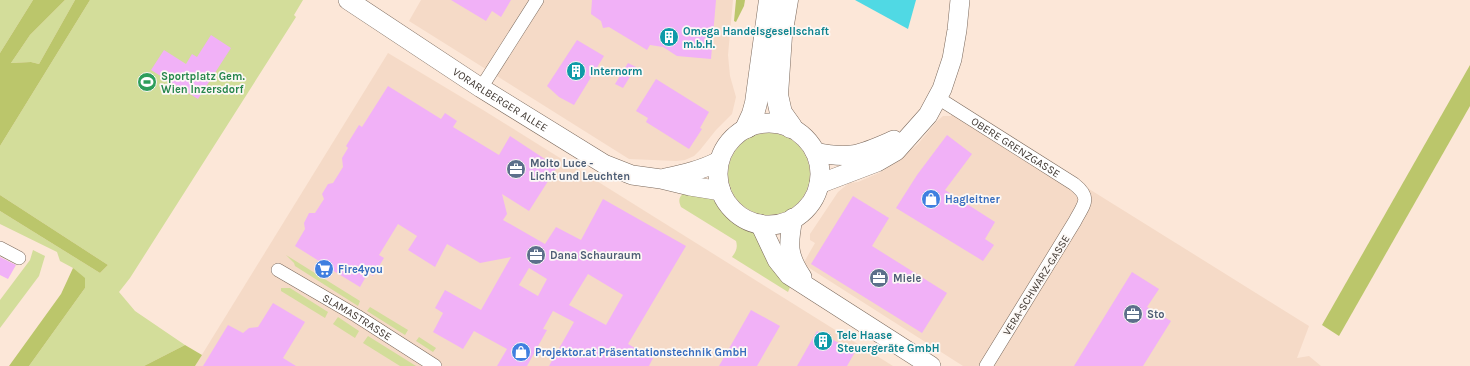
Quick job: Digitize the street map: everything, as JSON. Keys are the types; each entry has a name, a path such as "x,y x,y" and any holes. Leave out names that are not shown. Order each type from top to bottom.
{"highway":[{"path":"747,127 756,103 770,0"},
{"path":"787,0 782,36 777,95 781,113 791,128"}],"main road":[{"name":"VORARLBERGER ALLEE","path":"348,0 481,88 587,155 604,164 632,175 661,179 721,192"},
{"path":"819,184 877,162 896,151 928,115 938,98 952,59 960,0"},
{"path":"764,123 777,123 791,128 806,138 815,152 820,169 819,184 813,199 803,211 793,218 774,224 760,224 744,218 730,207 721,192 718,176 719,161 724,148 734,136 747,127 764,123"},
{"path":"815,152 840,157 850,156 871,150 912,132"},
{"name":"VORARLBERGER ALLEE","path":"661,179 693,172 719,161"},
{"path":"793,218 789,242 792,261 811,290"},
{"path":"760,224 777,260 789,276 931,366"}],"street":[{"path":"481,88 537,0"},
{"name":"OBERE GRENZGASSE","path":"938,98 1074,184 1084,194 1085,203"},
{"name":"VERA-SCHWARZ-GASSE","path":"986,366 1085,203"},
{"path":"0,248 19,258"},
{"name":"SLAMASTRASSE","path":"278,270 357,316 435,366"}],"shaded area":[{"path":"421,0 733,0 728,55 730,76 736,97 732,114 694,156 685,160 629,159 409,21"},
{"path":"388,53 483,110 893,366 195,366"},
{"path":"956,106 1309,326 1297,358 1309,356 1321,366 963,366 803,264 815,243 810,240 810,234 838,192 849,183 858,182 881,172 900,159 918,144 937,121 943,116 951,116"}],"green space":[{"path":"0,0 33,0 0,53"},
{"path":"33,0 65,0 30,35 11,63 31,62 39,64 75,0 90,0 0,146 0,53"},
{"path":"65,0 75,0 39,64 31,62 11,63 30,35"},
{"name":"Sportplatz Gem. Wien Inzersdorf","path":"90,0 303,0 294,15 296,17 130,278 119,292 135,311 185,345 144,366 29,366 85,288 73,268 60,261 57,252 0,224 0,211 100,273 108,265 0,195 0,146"},
{"path":"736,0 745,0 744,6 736,22 734,21"},
{"path":"1470,65 1470,106 1339,336 1322,325"},
{"path":"769,133 785,137 798,145 806,158 810,174 806,190 798,203 785,211 769,215 753,211 740,203 732,190 728,174 732,158 740,145 753,137"},
{"path":"684,193 713,199 725,216 745,230 753,231 761,238 790,287 788,292 732,257 737,246 736,241 681,207 680,199"},
{"path":"0,195 108,265 100,273 0,211"},
{"path":"33,250 45,256 39,276 0,328 0,300 30,260"},
{"path":"286,255 360,301 358,306 295,266"},
{"path":"73,268 85,278 85,288 29,366 9,366 61,294"},
{"path":"281,288 290,288 328,312 325,318 281,291"},
{"path":"370,307 408,330 405,335 367,311"},
{"path":"338,317 359,331 355,338 333,324"},
{"path":"368,336 416,366 400,366 363,343"},
{"path":"419,337 436,348 433,352 416,341"},
{"path":"185,345 202,355 195,366 144,366"}],"water":[{"path":"855,0 916,0 908,29"}],"building":[{"path":"451,0 511,0 501,17 492,11 486,21"},
{"name":"Omega Handelsgesellschaft m.b.H.","path":"592,0 716,0 711,59 677,56 663,47 650,45 647,50 609,27 603,28 601,21 591,14"},
{"path":"211,35 231,48 198,99 151,70 164,50 186,64 192,54 197,57"},
{"name":"Internorm","path":"577,40 604,56 574,105 559,97 547,86"},
{"path":"628,63 636,67 623,88 615,84"},
{"path":"656,79 709,112 700,128 702,129 689,149 646,122 648,118 636,111"},
{"path":"388,86 441,119 445,113 457,121 453,127 499,155 510,136 557,167 529,211 502,194 507,214 503,220 545,244 556,227 581,240 603,199 686,246 628,344 653,358 649,366 549,366 574,322 553,311 543,329 547,330 527,366 497,366 507,349 474,331 463,349 433,332 443,313 435,308 445,290 481,310 511,257 480,263 447,244 435,267 408,250 417,236 398,224 379,255 384,258 373,276 368,273 360,287 332,270 328,277 314,268 319,261 295,246 305,229 304,223 309,213 315,213 324,199 322,194 328,184 333,183 343,167 342,158 348,148 346,146 359,125 362,127","holes":["529,268 547,279 538,296 519,285","588,274 623,295 606,325 569,305"]},
{"name":"Hagleitner","path":"947,135 972,154 945,190 995,222 985,239 994,245 983,261 896,208 917,175"},
{"name":"Miele","path":"853,196 889,218 872,246 947,293 922,333 811,264"},
{"path":"0,257 16,265 8,279 0,275"},
{"name":"Sto","path":"1132,272 1159,289 1147,307 1171,321 1143,366 1074,366"},
{"path":"273,303 305,322 283,358 296,366 203,366 228,325 243,333 249,328 258,327"},
{"path":"751,310 780,326 757,366 719,366"},
{"name":"Tele Haase Steuergeräte GmbH","path":"817,331 855,352 847,366 797,366"}],"place":[{"name":"Omega Handelsgesellschaft m.b.H.","path":"669,37"},
{"name":"Internorm","path":"576,71"},
{"name":"Sportplatz Gem. Wien Inzersdorf","path":"147,82"},
{"name":"Molto Luce - Licht und Leuchten","path":"516,169"},
{"name":"Hagleitner","path":"931,199"},
{"name":"Dana Schauraum","path":"536,255"},
{"name":"Fire4you","path":"324,269"},
{"name":"Miele","path":"879,278"},
{"name":"Sto","path":"1133,314"},
{"name":"Tele Haase Steuergeräte GmbH","path":"823,341"},
{"name":"Projektor.at Präsentationstechnik GmbH","path":"521,352"}]}
